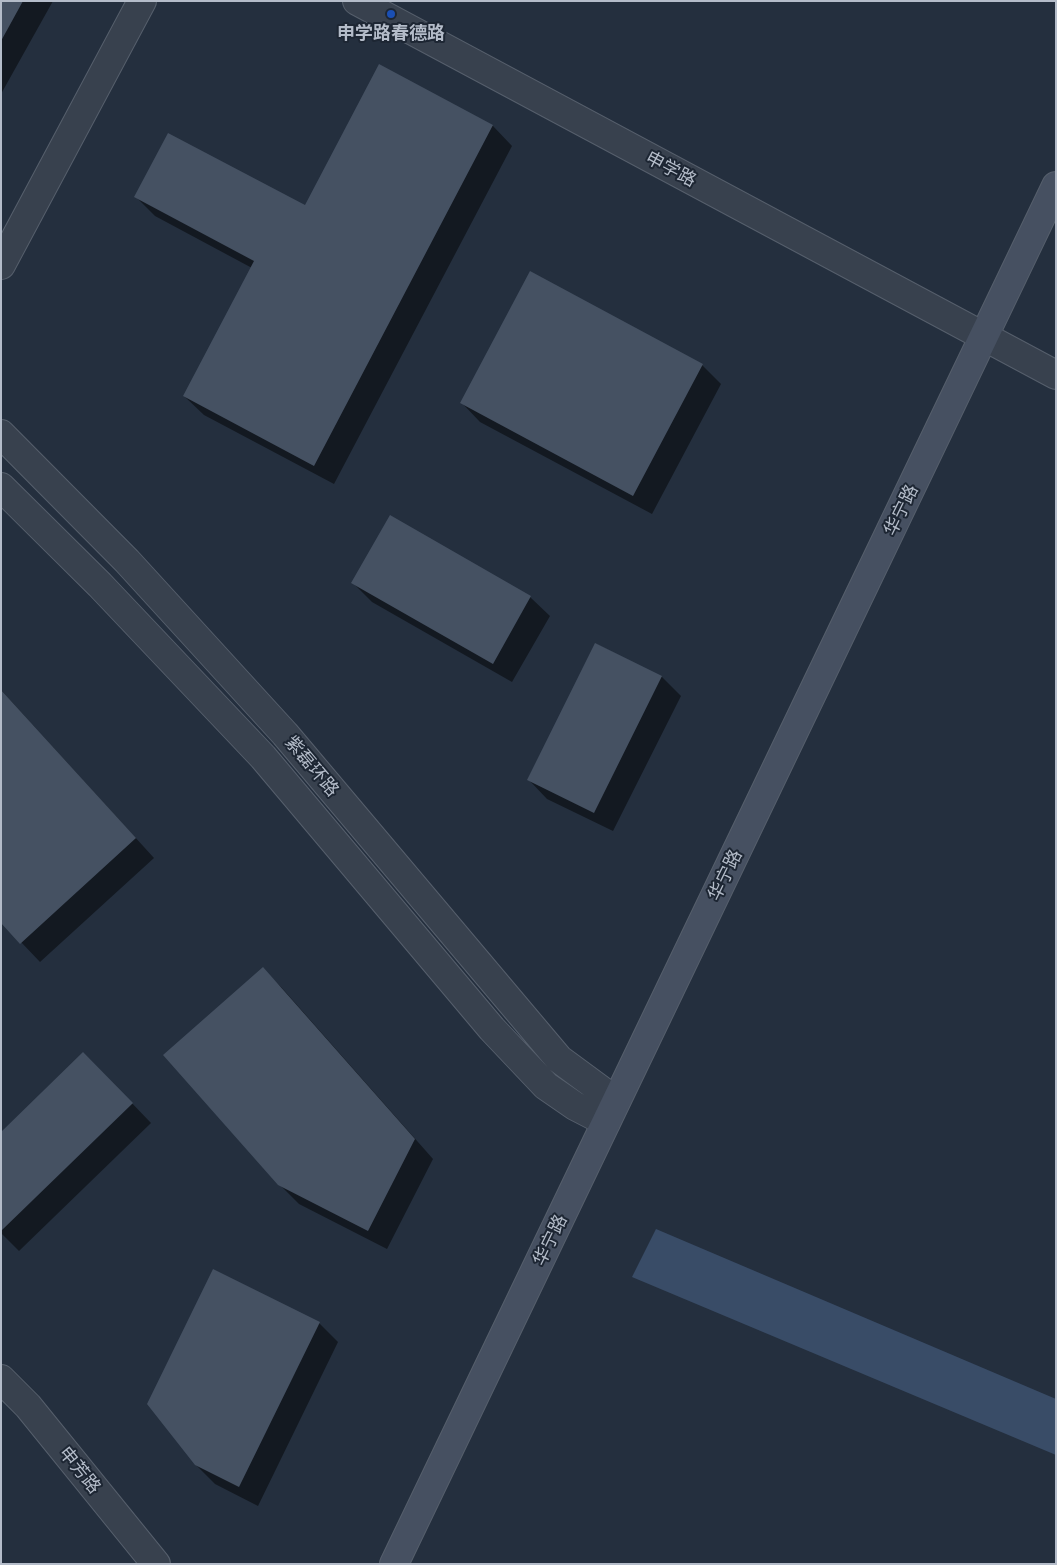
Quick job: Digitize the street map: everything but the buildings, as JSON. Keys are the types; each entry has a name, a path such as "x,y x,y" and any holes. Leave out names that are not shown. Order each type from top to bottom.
{"main road":[{"name":"华宁路","path":"394,1564 1056,186"}],"street":[{"path":"1,265 142,1"},
{"name":"申学路","path":"357,1 1056,375"},
{"name":"紫磊环路","path":"1,434 127,561 285,734 559,1059 611,1112"},
{"name":"紫磊环路","path":"1,487 100,585 263,757 492,1029 546,1086 574,1106 611,1112"},
{"name":"申芳路","path":"1,1379 28,1406 156,1564"}],"water":[{"path":"656,1229 1056,1399 1056,1455 632,1277"}],"place":[{"name":"申学路春德路","path":"391,14"}]}
